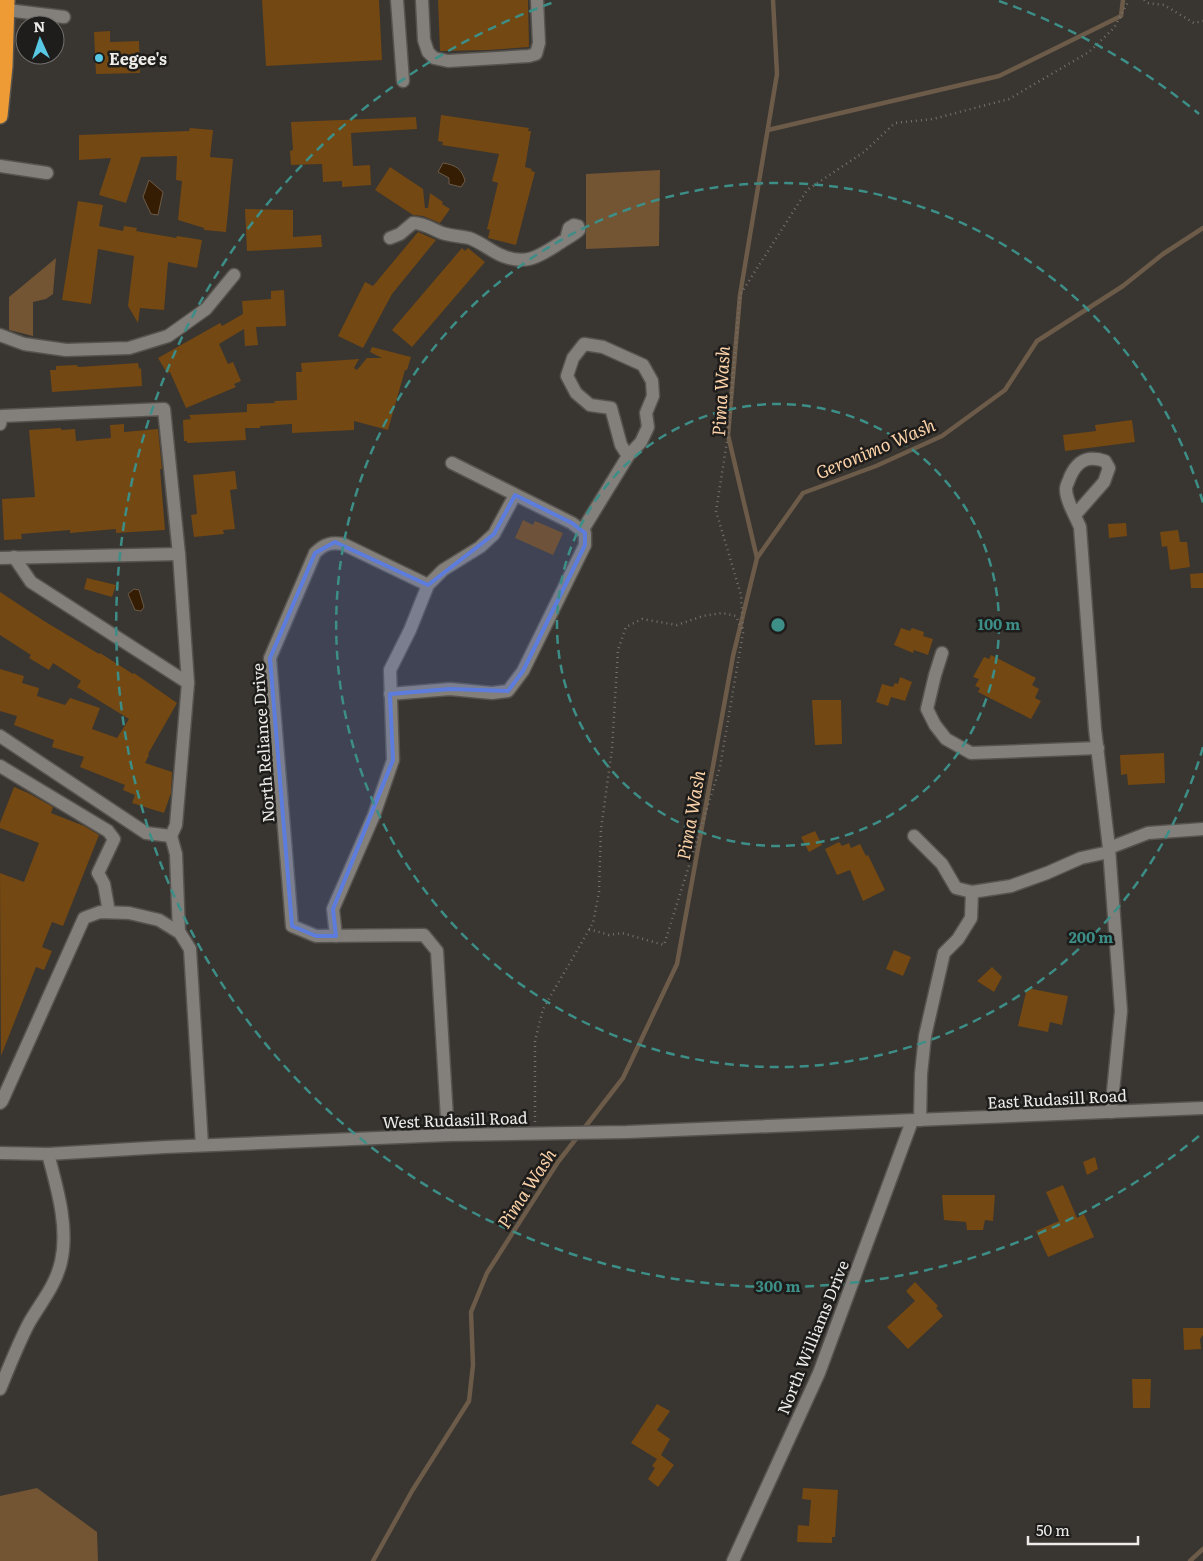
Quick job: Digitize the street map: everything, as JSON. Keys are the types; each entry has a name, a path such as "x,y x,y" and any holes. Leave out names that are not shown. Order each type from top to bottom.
{"highway":[{"path":"0,116 5,66 7,5"}],"street":[{"path":"397,0 403,81"},
{"path":"422,0 424,40 428,52 434,58 448,61 536,54 539,43 537,0"},
{"path":"7,5 54,15"},
{"path":"0,166 47,173"},
{"path":"390,238 400,234 413,223 420,223 447,234 470,239 513,260 532,259 566,240"},
{"path":"0,335 24,344 66,350 129,348 168,336 206,309 234,276"},
{"path":"582,531 628,456 641,442 648,427 646,413 653,396 652,381 643,365 603,347 584,344 573,358 567,376 576,393 590,405 612,408 621,445 628,456"},
{"path":"0,424 2,416 164,409 179,554 188,683 176,825 170,836 176,854 179,932"},
{"path":"390,694 450,689 492,693 508,691 523,671 585,545 585,533 572,522 452,463"},
{"path":"448,1135 437,952 424,935 336,936 332,909 374,815 393,760 390,670 410,630 428,585 443,570 480,547 494,534 515,495"},
{"path":"1075,514 1080,526 1085,573 1087,639 1109,850 1121,1011 1111,1112"},
{"name":"North Reliance Drive","path":"336,936 316,936 292,926 270,658 315,553 328,543 343,544 428,585"},
{"path":"0,558 179,554"},
{"path":"14,557 31,582 188,683"},
{"path":"942,653 927,709 934,725 946,739 971,753 1098,748"},
{"path":"0,736 146,833 170,836"},
{"path":"0,766 108,831 114,838 98,873 104,884 109,912"},
{"path":"914,836 942,864 956,888 972,892 1011,886 1081,858 1109,850 1148,833 1203,830"},
{"name":"North Williams Drive","path":"733,1561 819,1372 916,1120 925,1036 944,953 958,939 971,918 972,892"},
{"path":"0,1103 84,918 100,912 129,913 159,920 179,932 190,948 202,1145"},
{"name":"East Rudasill Road","path":"916,1120 1203,1108"},
{"name":"West Rudasill Road","path":"0,1153 48,1154 202,1145 448,1135 627,1132 916,1120"},
{"path":"0,1389 29,1323 51,1290 61,1262 63,1231 58,1195 48,1154"}],"path":[{"path":"590,929 609,935 622,933 664,945 720,767 743,633 741,595 716,511 728,435 740,295 807,190 864,152 895,123 933,119 1009,99 1089,52 1114,28 1129,0"},
{"path":"1144,0 1147,3 1164,5 1194,23 1203,21"},
{"path":"535,1133 534,1041 543,1009 593,923 599,892 602,829 612,749 618,650 626,627 642,619 677,625 703,616 722,613 736,616 743,633"}],"highlighted area":[{"path":"515,495 572,523 585,533 585,545 523,671 508,691 450,689 390,694 393,760 333,909 336,936 316,936 292,926 270,658 315,553 335,542 428,585 494,534"}],"shaded area":[{"path":"443,163 455,166 462,173 465,181 461,187 449,184 449,178 438,172"},
{"path":"660,170 659,246 586,249 586,174"},
{"path":"149,180 163,192 158,215 151,214 143,197"},
{"path":"56,258 53,294 46,299 33,302 33,336 9,330 9,297"},
{"path":"134,589 139,590 144,607 141,611 135,610 128,594"},
{"path":"37,1488 97,1532 98,1561 0,1561 0,1496"}],"building":[{"path":"262,0 379,0 382,60 266,66"},
{"path":"438,0 528,0 529,47 440,51"},
{"path":"110,31 110,42 139,41 140,73 96,74 94,32"},
{"path":"441,115 529,128 528,131 531,131 525,167 535,172 516,245 488,238 490,230 487,229 498,183 492,181 499,154 442,145 443,142 438,141"},
{"path":"416,117 417,129 351,133 353,166 370,165 371,185 342,187 342,181 323,182 322,164 291,165 290,151 293,150 291,122"},
{"path":"190,128 213,130 210,157 233,159 226,232 204,230 204,228 178,220 182,181 176,180 177,156 141,157 126,203 99,195 111,158 79,160 79,135 189,131"},
{"path":"390,167 423,189 425,208 428,208 430,193 450,209 440,223 423,216 413,215 375,190"},
{"path":"78,201 103,205 99,226 123,231 124,226 137,228 136,231 176,238 177,236 202,240 197,268 168,262 164,310 140,308 138,323 128,306 134,256 98,249 91,304 62,300"},
{"path":"245,209 293,210 293,237 321,235 322,247 247,251"},
{"path":"418,232 436,240 392,294 363,348 338,336 365,282 373,286"},
{"path":"462,248 465,251 468,248 485,262 412,347 392,330"},
{"path":"284,290 286,326 256,327 258,345 245,346 244,329 219,344 228,364 233,362 241,381 234,384 236,387 186,408 170,372 167,373 158,358 220,323 222,326 243,314 242,301 271,299 271,291"},
{"path":"372,347 411,357 407,370 405,370 388,430 354,421 354,430 292,433 292,424 245,428 246,440 187,443 187,441 184,441 183,420 191,419 189,415 247,412 247,404 297,400 296,372 302,372 301,363 359,359 354,368 357,370 367,358 382,358 370,352"},
{"path":"138,363 139,369 141,368 142,386 52,392 50,370 56,370 56,366 77,365 78,367"},
{"path":"1132,420 1135,442 1065,451 1063,435 1096,431 1095,425"},
{"path":"124,424 124,432 158,429 165,530 116,533 116,529 70,533 70,530 21,534 22,539 4,540 2,499 35,497 29,430 75,429 76,441 111,438 110,425"},
{"path":"235,471 237,489 230,490 235,529 223,530 224,534 194,537 191,515 197,514 193,475"},
{"path":"523,520 533,525 535,521 563,533 553,555 515,538"},
{"path":"1126,523 1127,536 1109,538 1108,524"},
{"path":"1178,530 1180,542 1187,542 1190,567 1170,570 1167,546 1162,547 1160,532"},
{"path":"1203,573 1203,588 1191,588 1190,574"},
{"path":"87,578 116,585 112,597 84,589"},
{"path":"0,592 44,621 134,673 177,703 148,754 145,763 172,772 171,793 164,813 132,803 135,795 123,790 125,785 80,767 84,757 52,747 54,740 14,725 17,716 0,711 0,669 24,676 22,683 39,688 37,696 65,705 70,698 100,708 92,729 117,738 129,719 77,687 81,681 53,663 49,670 29,658 31,655 0,635"},
{"path":"901,628 910,631 912,628 924,632 923,636 933,639 928,655 914,650 913,653 894,645"},
{"path":"991,655 1036,678 1032,685 1039,689 1035,698 1041,701 1031,719 978,692 980,688 975,686 979,679 973,677 984,657 989,659"},
{"path":"900,677 912,682 905,701 891,697 888,706 876,702 882,684 893,687 895,683 898,684"},
{"path":"812,700 841,700 842,744 815,745"},
{"path":"1164,753 1165,783 1128,785 1127,774 1121,775 1120,755"},
{"path":"14,787 53,807 51,813 84,826 99,835 63,926 52,922 42,947 52,951 44,970 36,967 1,1056 0,873 24,882 39,843 0,828 0,823"},
{"path":"815,831 822,845 809,852 801,837"},
{"path":"839,842 842,846 849,843 851,848 860,844 866,856 868,855 885,890 863,901 850,870 837,875 825,849"},
{"path":"894,950 911,957 903,976 886,969"},
{"path":"992,967 1002,977 994,992 977,981"},
{"path":"1027,988 1068,996 1062,1025 1050,1022 1048,1032 1018,1026"},
{"path":"1095,1157 1098,1169 1087,1175 1083,1162"},
{"path":"1063,1185 1077,1218 1084,1214 1094,1237 1048,1257 1036,1231 1059,1221 1046,1192"},
{"path":"942,1195 995,1195 993,1221 985,1220 983,1230 967,1230 966,1222 944,1220"},
{"path":"915,1282 938,1306 936,1308 943,1316 908,1349 887,1327 915,1301 906,1291"},
{"path":"1183,1328 1203,1328 1203,1335 1200,1339 1201,1349 1184,1350"},
{"path":"1132,1379 1151,1379 1150,1408 1133,1408"},
{"path":"657,1404 670,1411 657,1430 670,1439 661,1455 674,1465 658,1487 648,1479 655,1468 652,1466 657,1459 631,1443"},
{"path":"803,1488 838,1490 835,1537 832,1537 832,1543 797,1542 798,1525 809,1526 811,1500 802,1499"}],"waterway":[{"name":"Pima Wash","path":"373,1561 412,1491 469,1401 473,1365 471,1312 487,1273 558,1162 623,1078 677,964 733,656 757,558 728,435 740,295 777,74 773,0"},
{"path":"768,130 999,76 1121,16 1123,0"},
{"name":"Geronimo Wash","path":"757,558 803,493 876,466 942,436 1005,390 1037,341 1123,286 1163,254 1203,228"},
{"path":"1190,1561 1203,1549"}],"place":[{"name":"Eegee's","path":"99,58"}]}
